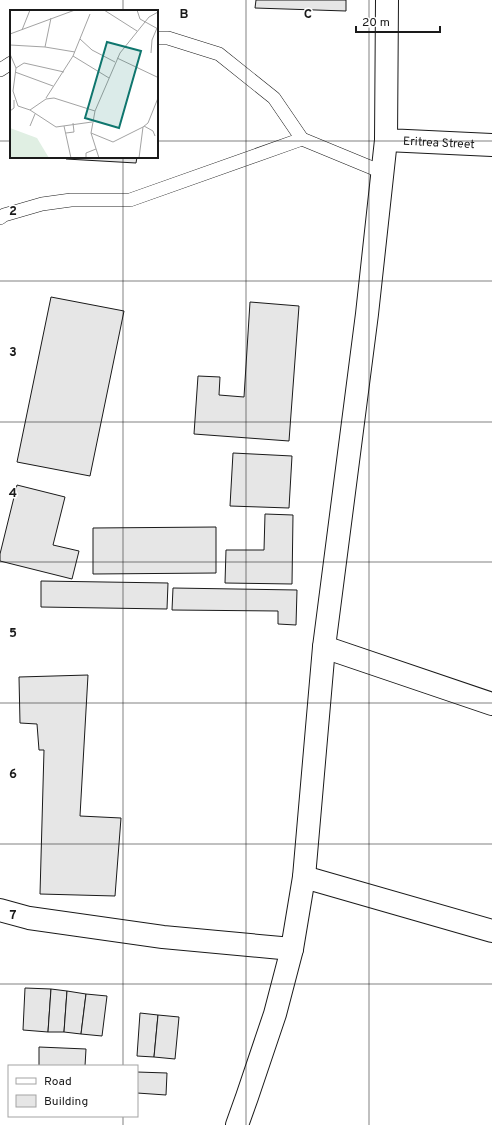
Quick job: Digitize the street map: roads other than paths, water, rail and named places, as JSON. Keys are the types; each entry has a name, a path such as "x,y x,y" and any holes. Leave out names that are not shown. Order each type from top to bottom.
{"street":[{"path":"237,1125 275,1014 292,949 304,876 324,647 367,314 386,140 387,0"},
{"name":"Eritrea Street","path":"386,140 492,145"},
{"path":"324,647 492,704"},
{"path":"304,876 492,931"},
{"path":"0,910 29,918 163,937 292,949"}],"lane":[{"path":"158,38 168,38 219,54 274,98 302,139 382,172"},
{"path":"0,70 10,64"},
{"path":"0,218 4,215 42,204 70,200 130,200 302,139"}]}
